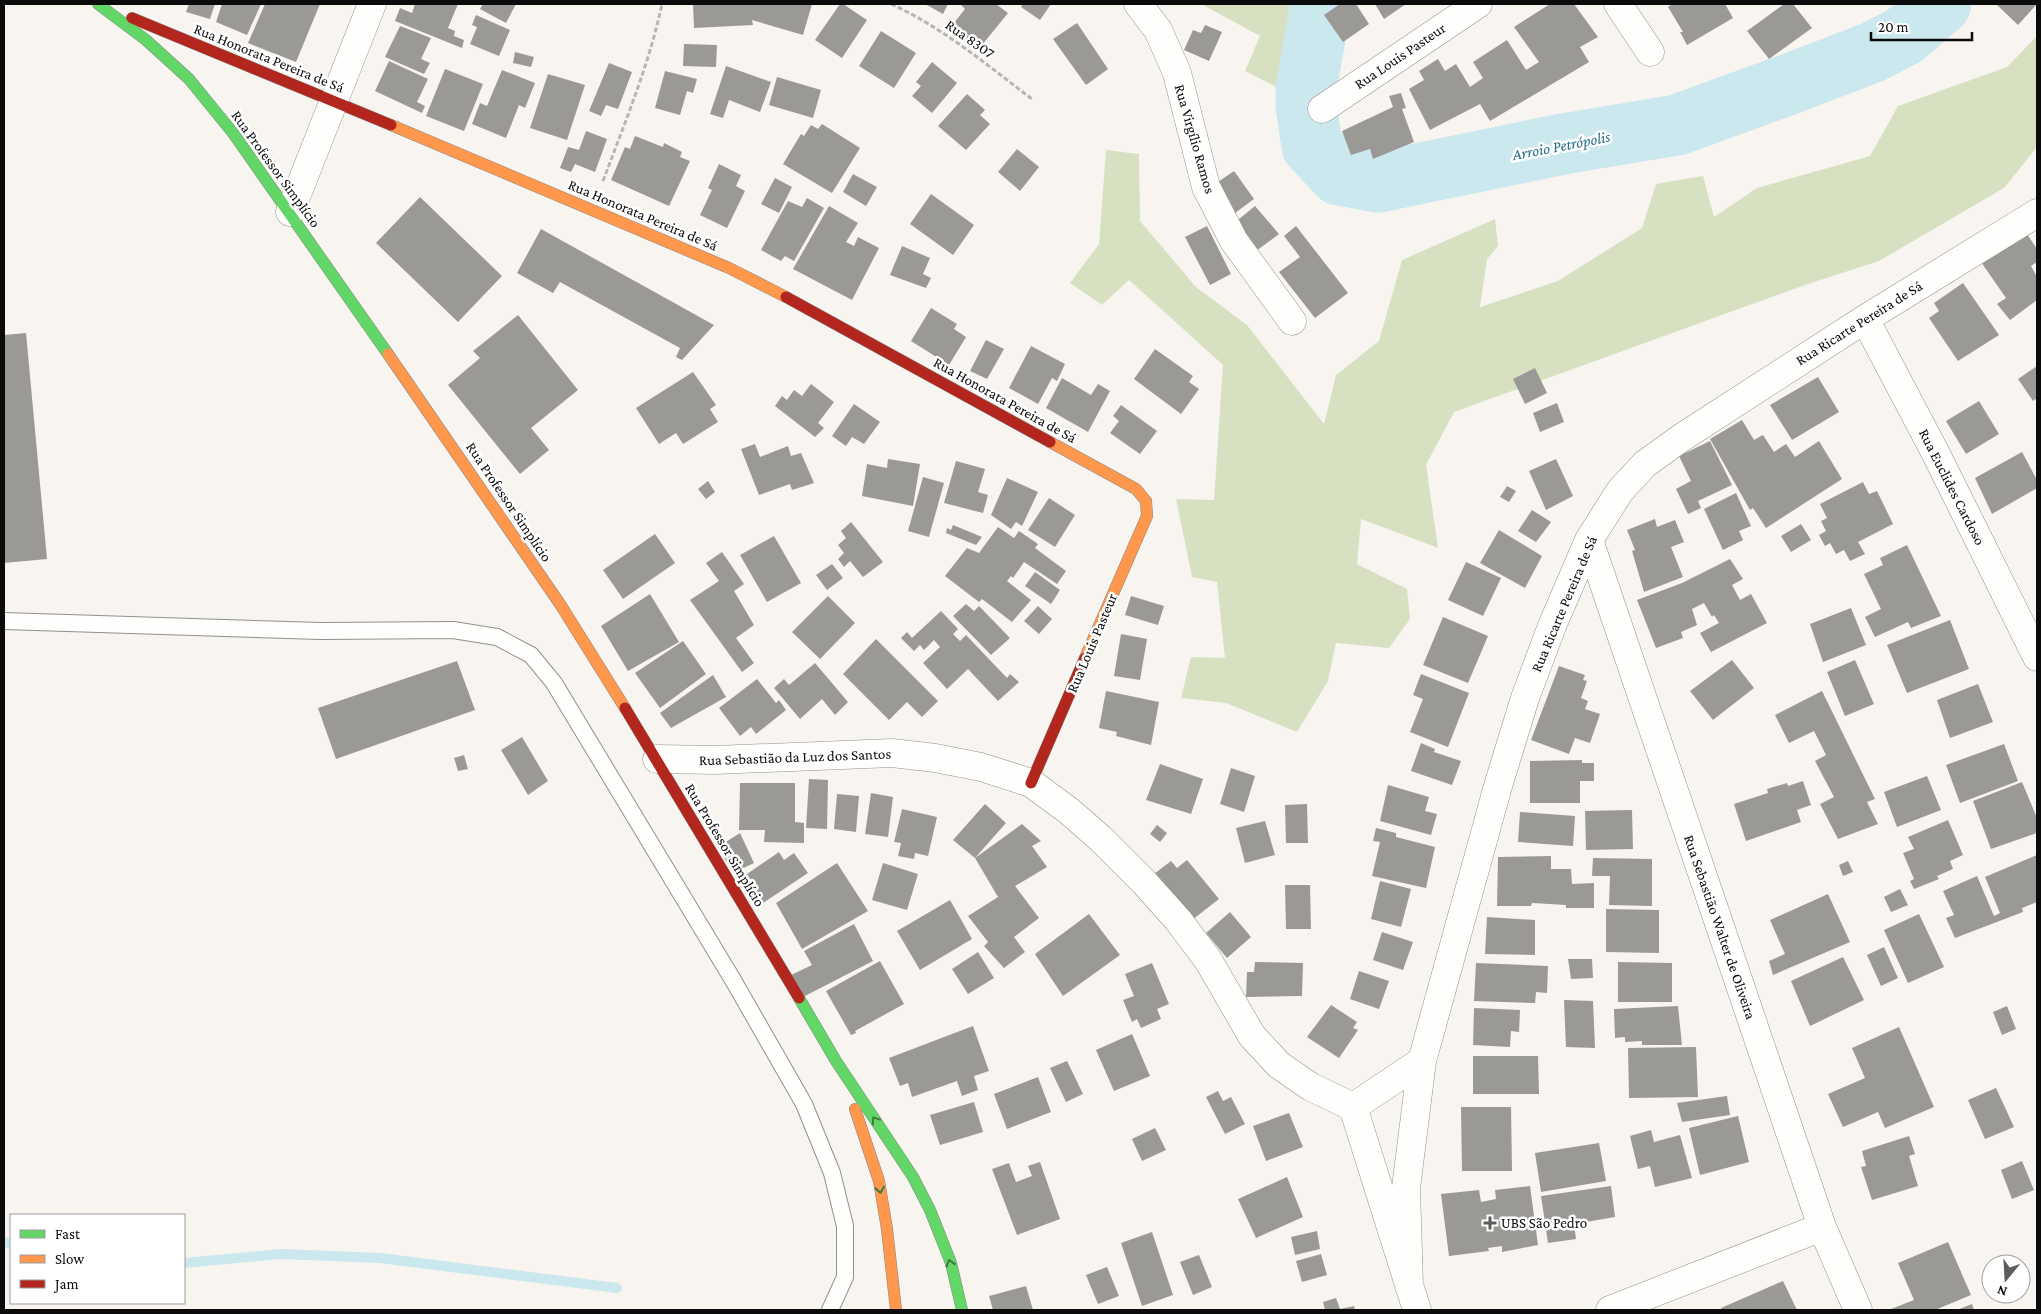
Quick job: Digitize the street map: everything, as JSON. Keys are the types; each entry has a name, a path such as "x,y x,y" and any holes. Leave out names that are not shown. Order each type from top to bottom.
{"street":[{"path":"290,212 372,4"},
{"name":"Rua Virgílio Ramos","path":"1138,4 1158,30 1177,73 1206,187 1234,241 1292,321"},
{"name":"Rua Louis Pasteur","path":"1322,109 1478,4"},
{"path":"1618,4 1650,52"},
{"name":"Rua Honorata Pereira de Sá","path":"101,5 729,268 779,293 1136,489 1146,501"},
{"name":"Rua Professor Simplício","path":"101,5 146,40 189,79 233,133 472,474 554,596 658,759 836,1061 908,1170 930,1210 950,1263 962,1310"},
{"name":"Rua Ricarte Pereira de Sá","path":"1413,1298 1406,1188 1422,1061 1498,786 1525,698 1552,626 1589,540 1620,491 1645,464 1680,438 1865,319 2037,213"},
{"name":"Rua Euclides Cardoso","path":"1865,319 1945,472 2037,657"},
{"name":"Rua Louis Pasteur","path":"1032,783 1147,516 1146,501"},
{"name":"Rua Sebastião Walter de Oliveira","path":"1589,540 1822,1226 1858,1310"},
{"name":"Rua Sebastião da Luz dos Santos","path":"658,759 715,760 892,753 935,758 981,767 1032,783 1069,811 1100,839 1144,882 1178,920 1208,960 1252,1036 1279,1065 1311,1087 1353,1107"},
{"name":"Rua Professor Simplício","path":"836,1061 866,1138 879,1181 896,1310"},
{"path":"1413,1298 1353,1107 1422,1061"},
{"path":"1610,1310 1822,1226"}],"lane":[{"path":"4,621 322,631 453,630 497,637 531,654 559,692 733,980 804,1104 832,1174 846,1226 845,1277 830,1310"}],"path":[{"path":"592,209 638,88 655,36 662,4"},
{"name":"Rua 8307","path":"891,4 912,14 962,46 1032,99"}],"green space":[{"path":"1201,4 1304,4 1307,37 1284,91 1245,71 1260,36"},
{"path":"2037,36 2037,147 2004,188 1879,261 1808,284 1454,412 1426,465 1438,548 1361,519 1357,564 1407,589 1410,619 1389,648 1336,643 1328,681 1297,732 1226,703 1181,698 1191,657 1225,658 1217,582 1192,577 1176,499 1214,500 1223,365 1129,280 1102,305 1070,283 1099,244 1106,150 1139,154 1140,221 1196,287 1247,325 1324,424 1336,375 1379,341 1402,260 1495,219 1498,246 1487,259 1480,307 1558,281 1642,228 1656,184 1703,176 1714,217 1757,188 1870,156 1898,106 2007,67"}],"building":[{"path":"189,4 215,4 210,19 186,12"},
{"path":"222,4 261,4 247,35 216,22"},
{"path":"265,4 320,4 296,62 248,43"},
{"path":"415,4 458,4 448,28 455,31 454,36 464,40 462,48 395,21 400,8 412,13"},
{"path":"483,4 516,4 506,23 480,9"},
{"path":"693,4 812,4 803,35 752,20 753,25 694,28"},
{"path":"840,4 843,4 867,20 842,58 815,40"},
{"path":"925,4 948,4 943,14"},
{"path":"962,4 996,4 1008,13 978,50 950,28 965,9"},
{"path":"1023,4 1051,4 1040,20 1021,7"},
{"path":"1340,4 1356,4 1369,24 1343,42 1324,15"},
{"path":"1375,4 1406,4 1384,19"},
{"path":"1550,4 1574,4 1598,37 1580,47 1589,62 1490,121 1480,104 1430,130 1409,89 1424,80 1419,71 1438,59 1445,71 1456,64 1470,87 1483,78 1473,62 1507,40 1526,70 1539,62 1514,27"},
{"path":"1672,4 1725,4 1733,18 1687,45 1680,32 1683,32 1668,7"},
{"path":"1784,4 1793,4 1812,28 1769,59 1747,31"},
{"path":"1996,4 2037,4 2018,25"},
{"path":"476,15 510,30 499,56 470,44 477,27 472,25"},
{"path":"1077,23 1108,69 1086,85 1053,39"},
{"path":"1205,25 1222,32 1209,61 1184,50 1193,30 1201,33"},
{"path":"400,26 431,38 421,59 430,63 424,74 385,57"},
{"path":"881,31 916,53 894,88 859,66"},
{"path":"684,44 717,45 716,67 683,66"},
{"path":"515,52 534,57 531,67 513,63"},
{"path":"389,61 428,79 417,102 425,106 422,113 375,91"},
{"path":"932,62 957,83 932,113 912,96 921,86 916,82"},
{"path":"609,63 632,72 618,109 606,105 601,116 589,111"},
{"path":"726,66 771,82 760,112 729,100 723,118 710,114"},
{"path":"445,69 483,84 464,131 426,116"},
{"path":"502,70 535,83 525,108 519,105 506,138 472,124 480,103 487,106"},
{"path":"665,71 697,79 693,93 687,91 680,115 655,108"},
{"path":"548,74 585,85 567,140 530,128"},
{"path":"777,77 821,90 813,118 769,105"},
{"path":"1401,93 1406,108 1402,109 1414,142 1373,159 1370,149 1351,155 1342,131 1393,107 1389,96"},
{"path":"967,94 985,110 980,115 990,124 966,150 938,126"},
{"path":"822,124 860,148 832,193 783,164 801,134 804,136 811,125 818,129"},
{"path":"586,131 607,139 595,172 575,164 571,172 560,168 568,147 579,150"},
{"path":"635,136 663,147 664,143 682,152 680,157 690,161 669,206 611,180 625,147 630,149"},
{"path":"1017,149 1039,167 1020,191 998,172"},
{"path":"719,164 741,175 736,186 745,191 727,228 700,215 712,190 708,188"},
{"path":"1234,171 1254,199 1235,213 1215,184"},
{"path":"853,174 877,187 866,206 843,192"},
{"path":"775,178 792,187 779,213 761,204"},
{"path":"931,194 974,225 953,255 910,224"},
{"path":"420,197 502,276 458,322 376,243"},
{"path":"807,198 824,208 794,261 785,256 781,261 761,250 788,201 802,207"},
{"path":"829,206 858,223 846,242 854,246 858,237 879,248 852,300 793,269"},
{"path":"1255,206 1279,234 1256,251 1233,224"},
{"path":"1207,226 1231,274 1210,285 1185,237"},
{"path":"1296,226 1348,293 1315,318 1279,272 1300,257 1284,236"},
{"path":"541,229 714,325 682,360 676,357 680,348 560,282 553,293 517,273"},
{"path":"2025,231 2037,249 2037,262 2031,266 2037,277 2037,300 2010,320 1997,304 2006,298 1981,262"},
{"path":"902,246 930,258 923,274 931,278 926,288 890,275"},
{"path":"1963,283 1999,335 1958,361 1929,318 1939,311 1934,303"},
{"path":"931,308 957,324 954,329 966,337 949,365 911,341"},
{"path":"518,315 578,390 531,428 549,450 520,474 448,385 480,358 473,351"},
{"path":"26,333 47,559 4,563 4,335"},
{"path":"986,340 1004,349 987,379 970,371"},
{"path":"1031,346 1065,364 1057,381 1052,378 1038,404 1009,388"},
{"path":"1155,349 1193,376 1189,382 1199,389 1181,414 1134,379"},
{"path":"2037,366 2037,398 2033,401 2018,379"},
{"path":"1535,368 1547,393 1525,404 1513,379"},
{"path":"693,372 716,405 710,409 718,422 683,444 676,433 659,444 636,408"},
{"path":"1818,377 1839,412 1792,440 1770,405"},
{"path":"1062,378 1091,395 1098,384 1110,391 1088,432 1046,408"},
{"path":"811,384 834,402 818,423 824,428 815,437 775,406 782,396 787,400 794,390 802,396"},
{"path":"1979,401 1999,434 1966,454 1946,421"},
{"path":"1557,403 1564,422 1540,432 1533,413"},
{"path":"854,404 880,422 864,444 852,437 846,446 832,436"},
{"path":"1121,405 1157,431 1140,454 1110,433 1119,421 1113,416"},
{"path":"1742,420 1754,440 1763,435 1774,452 1786,444 1795,457 1819,441 1842,479 1766,528 1753,508 1750,510 1710,439"},
{"path":"1710,441 1732,485 1698,501 1701,508 1688,514 1676,489 1691,481 1679,456"},
{"path":"755,444 760,457 788,446 791,456 801,453 814,483 792,490 790,484 759,495 741,449"},
{"path":"2022,452 2037,480 2037,488 1992,514 1975,478"},
{"path":"888,459 920,464 913,506 862,496 867,464 887,468"},
{"path":"1556,459 1573,496 1546,510 1529,471"},
{"path":"956,461 985,469 978,492 988,495 983,513 944,503"},
{"path":"923,477 944,483 929,537 908,531"},
{"path":"1007,478 1038,492 1022,526 1016,522 1011,529 991,515"},
{"path":"708,481 715,492 706,499 698,489"},
{"path":"1863,482 1869,494 1877,491 1893,524 1858,542 1865,554 1850,561 1844,550 1836,554 1830,543 1825,546 1819,535 1826,531 1821,521 1827,518 1820,504"},
{"path":"1507,486 1516,491 1509,502 1500,497"},
{"path":"1736,493 1751,526 1739,531 1743,540 1723,550 1704,509"},
{"path":"1049,498 1075,515 1055,547 1028,530"},
{"path":"1532,510 1551,522 1536,542 1518,531"},
{"path":"1655,519 1657,527 1675,520 1684,542 1671,547 1683,577 1644,592 1632,551 1635,550 1627,530"},
{"path":"851,522 883,562 863,577 850,561 844,567 838,559 844,553 838,545 846,538 841,531"},
{"path":"1801,524 1811,540 1791,552 1781,536"},
{"path":"953,525 982,537 976,545 946,533 947,528 951,530"},
{"path":"998,527 1014,538 1019,531 1038,544 1035,548 1066,571 1057,584 1024,562 1013,578 1011,576 1007,581 1031,600 1012,622 982,599 979,602 945,576 967,548 979,553"},
{"path":"1499,530 1542,556 1525,588 1480,563"},
{"path":"655,534 675,563 623,599 603,570"},
{"path":"774,536 801,583 767,602 740,555"},
{"path":"1907,545 1941,616 1911,628 1908,622 1875,637 1865,617 1881,609 1864,574 1883,565 1880,558"},
{"path":"722,552 744,584 734,591 754,625 736,638 754,663 742,672 690,600 719,581 706,563"},
{"path":"1730,559 1743,579 1732,585 1740,600 1751,594 1767,623 1711,652 1700,633 1719,623 1714,615 1712,617 1704,603 1692,609 1697,625 1681,632 1683,638 1656,648 1637,600 1682,583"},
{"path":"1466,562 1501,578 1483,616 1448,600"},
{"path":"832,564 843,578 827,590 816,575"},
{"path":"1035,572 1060,590 1051,604 1025,586"},
{"path":"650,594 679,642 628,671 601,626"},
{"path":"828,596 855,623 820,659 792,632"},
{"path":"1131,596 1164,606 1158,625 1125,615"},
{"path":"966,604 974,611 979,606 1010,638 991,655 953,616"},
{"path":"1038,606 1052,619 1039,634 1024,621"},
{"path":"1851,608 1866,645 1823,662 1810,624"},
{"path":"941,611 958,629 953,634 960,641 966,635 1007,678 1010,674 1019,682 998,701 968,669 947,689 923,663 940,647 934,640 924,650 920,645 914,651 901,638 907,632 912,638"},
{"path":"1443,617 1488,636 1468,683 1423,665"},
{"path":"1950,620 1969,669 1907,693 1887,645"},
{"path":"1121,634 1147,639 1140,680 1114,676"},
{"path":"876,639 938,701 922,717 907,702 889,720 843,674"},
{"path":"683,641 706,674 660,708 635,673"},
{"path":"1732,660 1754,688 1713,720 1690,691"},
{"path":"1855,660 1874,704 1845,716 1827,672"},
{"path":"457,661 475,710 336,759 318,708"},
{"path":"815,663 848,702 835,715 822,699 800,719 774,688 784,679 789,685"},
{"path":"1559,666 1585,675 1583,680 1587,681 1581,698 1588,701 1585,709 1600,714 1590,743 1575,738 1569,754 1531,740"},
{"path":"1421,674 1469,693 1448,747 1410,732 1423,699 1413,695"},
{"path":"713,675 726,697 671,728 660,713"},
{"path":"757,679 776,703 779,700 786,710 756,734 751,727 740,736 719,708"},
{"path":"1978,684 1993,722 1950,738 1937,700"},
{"path":"1106,691 1159,702 1151,745 1116,736 1117,732 1099,728"},
{"path":"1822,691 1875,799 1867,802 1878,824 1838,839 1820,804 1834,797 1815,761 1826,755 1814,731 1789,743 1775,715"},
{"path":"522,737 548,781 528,795 501,750"},
{"path":"1421,743 1435,749 1434,752 1461,761 1452,785 1411,771"},
{"path":"2004,744 2018,781 1960,803 1946,765"},
{"path":"464,755 468,769 458,771 454,758"},
{"path":"1582,760 1582,763 1594,763 1594,781 1580,781 1580,803 1530,803 1530,761"},
{"path":"1160,764 1203,779 1191,814 1146,800"},
{"path":"1231,768 1255,776 1244,812 1220,804"},
{"path":"1927,776 1941,810 1897,827 1884,792"},
{"path":"809,779 828,780 827,829 806,828"},
{"path":"1803,781 1811,805 1797,810 1801,822 1746,841 1734,804 1768,793 1767,789 1787,783 1788,786"},
{"path":"2022,782 2037,818 2037,833 1991,849 1973,801"},
{"path":"740,783 795,783 795,822 804,823 804,843 764,842 765,830 739,830"},
{"path":"1388,785 1429,797 1425,811 1437,814 1431,835 1380,821"},
{"path":"871,793 893,797 888,837 865,834"},
{"path":"837,794 859,796 856,832 834,829"},
{"path":"985,804 1006,823 975,858 953,840"},
{"path":"1307,804 1308,843 1286,843 1285,805"},
{"path":"902,809 937,817 928,856 915,853 914,859 898,856 901,843 894,842"},
{"path":"1632,810 1633,849 1586,850 1585,811"},
{"path":"1520,812 1575,816 1573,846 1518,842"},
{"path":"1948,820 1963,855 1950,861 1953,869 1937,876 1939,879 1914,889 1910,881 1914,879 1903,853 1914,849 1908,837"},
{"path":"1265,821 1275,855 1245,863 1236,828"},
{"path":"1022,824 1041,841 1032,846 1047,867 1015,886 1039,918 1014,937 1025,952 1004,968 984,946 988,942 968,916 998,897 975,858"},
{"path":"1157,825 1167,833 1160,842 1150,834"},
{"path":"1376,828 1396,833 1396,837 1435,847 1426,888 1372,876 1380,842 1373,841"},
{"path":"740,833 754,863 733,873 718,847"},
{"path":"779,852 784,860 794,853 808,873 763,903 747,874"},
{"path":"2037,855 2037,902 2022,908 2023,912 1955,938 1946,918 1954,915 1943,891 1977,876 1994,916 2000,913 1985,877"},
{"path":"1551,856 1551,869 1571,869 1572,884 1594,883 1594,908 1566,908 1566,905 1532,903 1531,906 1497,906 1498,857"},
{"path":"1593,858 1652,859 1652,906 1609,905 1610,876 1592,876"},
{"path":"1187,860 1219,899 1192,920 1154,874 1171,861 1177,868"},
{"path":"1848,861 1853,872 1843,876 1839,865"},
{"path":"837,863 868,911 802,949 776,903"},
{"path":"883,863 918,874 907,910 872,900"},
{"path":"1380,881 1411,889 1401,927 1371,919"},
{"path":"1285,885 1310,885 1311,929 1286,929"},
{"path":"1900,889 1908,905 1891,912 1884,897"},
{"path":"1828,894 1850,942 1773,975 1769,961 1785,954 1770,920"},
{"path":"950,900 972,939 920,970 897,931"},
{"path":"1606,909 1659,910 1659,953 1606,952"},
{"path":"1230,912 1251,937 1227,958 1206,933"},
{"path":"1089,914 1120,955 1063,996 1035,954"},
{"path":"1919,914 1944,967 1908,983 1884,930"},
{"path":"1487,917 1535,920 1535,955 1485,954"},
{"path":"854,924 873,961 801,998 789,976 812,965 804,951"},
{"path":"1382,932 1413,942 1403,970 1373,960"},
{"path":"1884,947 1898,978 1881,986 1867,955"},
{"path":"978,952 994,978 968,994 952,969"},
{"path":"1843,957 1864,1000 1810,1026 1791,981"},
{"path":"1568,959 1592,959 1593,978 1571,979"},
{"path":"880,961 904,1004 851,1035 826,991"},
{"path":"1255,962 1303,963 1302,996 1246,997 1247,972 1254,972"},
{"path":"1618,962 1672,963 1672,1002 1618,1002"},
{"path":"1152,963 1169,1004 1157,1009 1161,1019 1141,1028 1137,1019 1132,1022 1123,1000 1134,996 1125,974"},
{"path":"1476,963 1548,966 1547,993 1536,992 1535,1003 1474,1001"},
{"path":"1359,971 1389,981 1379,1009 1350,999"},
{"path":"1564,1000 1593,1001 1595,1048 1566,1047"},
{"path":"1331,1005 1357,1022 1353,1028 1358,1030 1339,1058 1307,1037"},
{"path":"1678,1006 1682,1045 1642,1045 1642,1041 1625,1042 1625,1037 1615,1038 1614,1009"},
{"path":"2007,1006 2016,1029 2002,1035 1993,1012"},
{"path":"1474,1008 1520,1010 1519,1032 1511,1031 1510,1047 1473,1045"},
{"path":"973,1026 989,1071 974,1076 978,1090 962,1096 957,1081 912,1097 908,1083 900,1086 889,1058"},
{"path":"1899,1027 1934,1107 1885,1128 1878,1112 1843,1127 1828,1094 1865,1078 1852,1048"},
{"path":"1132,1034 1150,1076 1114,1091 1096,1050"},
{"path":"1696,1047 1698,1097 1629,1098 1628,1048"},
{"path":"1473,1056 1538,1056 1539,1094 1473,1094"},
{"path":"1067,1061 1083,1094 1066,1102 1050,1068"},
{"path":"1038,1077 1051,1112 1007,1129 994,1094"},
{"path":"1996,1088 2014,1127 1985,1139 1968,1100"},
{"path":"1218,1091 1223,1101 1231,1097 1245,1124 1225,1134 1206,1097"},
{"path":"1727,1096 1730,1115 1682,1122 1677,1103"},
{"path":"974,1102 983,1132 940,1145 930,1115"},
{"path":"1461,1107 1511,1107 1512,1171 1462,1171"},
{"path":"1289,1113 1303,1147 1266,1161 1253,1126"},
{"path":"1738,1116 1749,1162 1700,1175 1689,1128"},
{"path":"1155,1128 1166,1150 1142,1161 1132,1139"},
{"path":"1651,1130 1654,1142 1680,1135 1692,1178 1655,1187 1650,1166 1638,1169 1630,1136"},
{"path":"1909,1136 1915,1154 1909,1156 1918,1186 1872,1200 1861,1167 1866,1166 1862,1151"},
{"path":"1599,1143 1606,1181 1541,1192 1535,1153"},
{"path":"2022,1161 2034,1190 2012,1199 2001,1170"},
{"path":"1040,1162 1060,1219 1017,1235 992,1169 1009,1163 1016,1182 1032,1176 1028,1166"},
{"path":"1287,1177 1303,1217 1256,1238 1238,1199"},
{"name":"UBS São Pedro","path":"1530,1186 1538,1245 1502,1252 1502,1246 1488,1248 1489,1251 1449,1256 1441,1194 1479,1190 1481,1202 1496,1199 1495,1190"},
{"path":"1611,1186 1615,1217 1574,1224 1576,1239 1548,1243 1541,1196"},
{"path":"1317,1231 1320,1249 1295,1255 1291,1237"},
{"path":"1152,1232 1173,1295 1142,1306 1121,1243"},
{"path":"1948,1242 1971,1295 1935,1310 1892,1310 1914,1300 1898,1263"},
{"path":"1321,1254 1327,1275 1302,1282 1296,1261"},
{"path":"1199,1255 1212,1287 1193,1295 1180,1262"},
{"path":"1107,1267 1119,1296 1098,1304 1086,1275"},
{"path":"1783,1281 1797,1310 1722,1310 1721,1308"},
{"path":"1026,1286 1033,1310 993,1310 989,1296"},
{"path":"1336,1298 1340,1309 1354,1306 1355,1310 1325,1310 1323,1302"},
{"path":"1972,1304 1974,1310 1957,1310"}],"waterway":[{"name":"Arroio Petrópolis","path":"1321,4 1306,89 1306,106 1312,146 1339,175 1378,182 1563,144 1677,125 1873,52 1904,36 1941,4"},
{"path":"4,1242 10,1244"},
{"path":"185,1263 281,1254 380,1258 617,1288"}],"traffic: fast":[{"path":"98,4 146,40 189,79 233,133 388,354"},
{"path":"799,998 836,1061 913,1177 930,1210 951,1263 962,1310"}],"traffic: slow":[{"path":"391,125 729,268 786,297"},
{"path":"388,354 560,604 625,708"},
{"path":"1050,442 1136,489 1146,501 1147,516 1085,658"},
{"path":"855,1109 879,1181 887,1229 896,1310"}],"traffic: jam":[{"path":"132,18 391,125"},
{"path":"786,297 1050,442"},
{"path":"1031,783 1085,658"},
{"path":"625,708 799,998"}],"place":[{"name":"UBS São Pedro","path":"1490,1223"}]}
